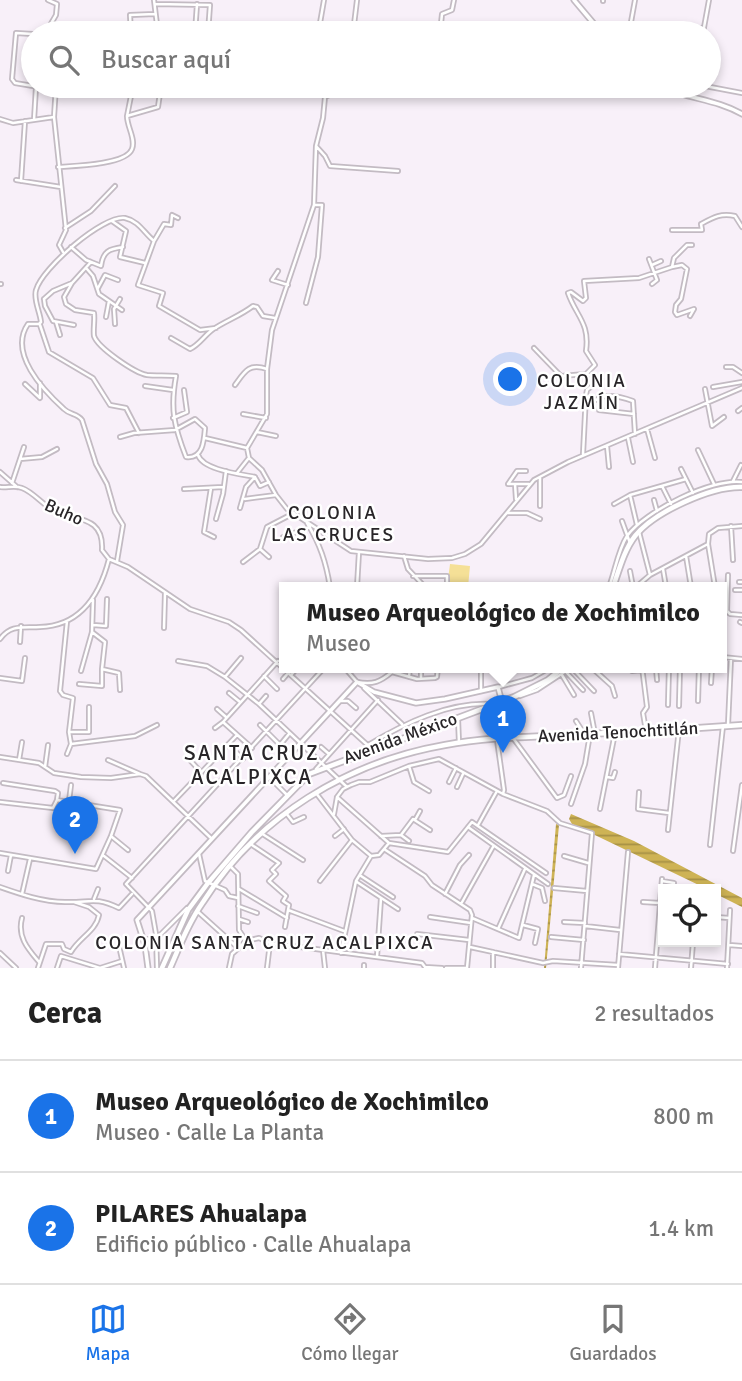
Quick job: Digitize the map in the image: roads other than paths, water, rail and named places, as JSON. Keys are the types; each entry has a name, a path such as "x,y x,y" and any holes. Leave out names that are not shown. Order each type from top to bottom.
{"main road":[{"path":"613,582 630,543 657,516 710,492 742,485"},
{"name":"Avenida México","path":"160,968 188,910 208,883 287,795 316,769 514,697 560,673"},
{"name":"Avenida Tenochtitlán","path":"170,968 197,911 230,866 277,819 339,780 401,756 459,743 742,725"},
{"path":"271,813 277,819"},
{"path":"263,821 268,827"},
{"path":"197,898 203,901"}],"street":[{"path":"48,0 57,4 52,21"},
{"path":"320,21 324,0"},
{"path":"355,21 358,0"},
{"path":"441,21 442,15 452,10 454,0"},
{"path":"574,0 592,21"},
{"path":"631,21 635,0"},
{"path":"705,21 709,0"},
{"path":"156,21 155,2 208,4 211,7 209,21"},
{"path":"196,21 197,4"},
{"path":"130,21 130,15 155,14"},
{"path":"21,33 16,33 13,82 21,83"},
{"path":"721,89 742,93"},
{"path":"34,120 35,98"},
{"path":"55,98 54,117 65,228 59,245 63,252"},
{"path":"58,167 101,163 127,155 132,149 127,116 131,98"},
{"path":"127,116 156,108 159,98"},
{"path":"325,98 316,146 314,205 275,318 267,369 266,418 247,447 250,458 262,470 287,509 307,523 351,551 440,559 465,554 481,544 529,484 540,477 742,388"},
{"path":"697,98 715,102 742,114"},
{"path":"0,119 13,123 54,117"},
{"path":"21,181 25,121"},
{"path":"316,146 326,156 330,166 398,171"},
{"path":"16,180 61,187"},
{"path":"65,228 91,211 115,186"},
{"path":"314,205 328,205"},
{"path":"306,303 318,257 322,205"},
{"path":"672,230 702,230 701,224 724,214 735,216 742,227"},
{"path":"178,218 172,215 171,225 164,224 145,263 138,285 163,293 159,306 200,330 216,328"},
{"path":"139,433 126,408 110,405 93,378 49,352 39,324 41,318 35,291 63,252 117,218 129,219 141,226 154,242"},
{"path":"112,221 126,231 120,257 145,263"},
{"path":"672,267 674,258 687,245 692,246"},
{"path":"71,247 101,266 104,253 110,248 122,247"},
{"path":"649,258 657,282 652,284"},
{"path":"652,265 661,261"},
{"path":"91,262 72,283 64,297 66,304 75,310 94,313 94,334 99,345 116,360 145,375 176,376 173,390 175,430 186,457 198,455"},
{"path":"586,374 595,365 586,351 587,335 584,323 568,293 586,299 584,281 638,278 682,265 687,269 681,299 675,312 677,315 694,309 690,316"},
{"path":"86,269 93,276 99,294 121,310"},
{"path":"278,271 272,280 288,285"},
{"path":"98,288 105,275 118,280"},
{"path":"44,299 53,291 72,283"},
{"path":"35,291 44,299 53,321 74,325"},
{"path":"115,324 116,306 120,299"},
{"path":"106,317 109,301"},
{"path":"171,338 190,349 195,348 204,336 253,306 257,307 263,316 275,318"},
{"path":"56,322 60,335"},
{"path":"39,324 28,324 22,337 24,353 28,365 40,383 66,411 78,415 82,420 96,464 123,525 117,561"},
{"path":"534,348 561,376 586,374 601,379 587,390 583,456"},
{"path":"234,385 251,367 267,369"},
{"path":"726,367 733,367 742,373"},
{"path":"713,387 742,382"},
{"path":"25,384 40,398 40,383"},
{"path":"145,386 173,390"},
{"path":"705,389 712,426 724,417"},
{"path":"173,418 187,412 184,390"},
{"path":"596,400 603,397 624,398 635,403 635,434"},
{"path":"738,411 742,408"},
{"path":"599,410 634,414"},
{"path":"243,414 266,418"},
{"path":"120,437 175,430 197,419 205,428 198,455 200,461 226,471 255,477 260,485 269,482"},
{"path":"648,429 655,458"},
{"path":"257,432 276,436"},
{"path":"628,437 633,462"},
{"path":"204,438 247,447"},
{"path":"607,446 609,467"},
{"path":"12,483 24,447"},
{"path":"20,459 43,457 57,449"},
{"path":"698,450 714,484"},
{"path":"237,473 250,458"},
{"path":"733,481 741,466"},
{"path":"681,469 694,493"},
{"path":"216,519 226,471"},
{"path":"526,471 517,471 509,484 529,484"},
{"name":"Buho","path":"0,472 51,509 93,525 101,535 102,550 109,559"},
{"path":"240,508 246,487 255,477"},
{"path":"540,477 540,506"},
{"path":"614,504 630,495 686,479"},
{"path":"612,582 626,537 637,525 657,511 714,484 733,481 742,485"},
{"path":"515,484 516,499"},
{"path":"0,487 17,486"},
{"path":"663,486 671,504"},
{"path":"184,489 222,487"},
{"path":"211,488 204,532 214,537"},
{"path":"243,499 276,495"},
{"path":"630,495 637,525"},
{"path":"654,500 657,511"},
{"path":"243,562 260,549 267,527 294,513"},
{"path":"505,513 527,513 540,519"},
{"path":"622,521 630,543"},
{"path":"307,523 316,536 329,572 330,582"},
{"path":"731,526 733,560"},
{"path":"714,582 709,534 718,528 742,526"},
{"path":"283,537 310,527"},
{"path":"639,532 650,575"},
{"path":"316,536 326,534"},
{"path":"641,582 708,544"},
{"path":"260,549 269,557"},
{"path":"357,582 359,552"},
{"path":"404,556 408,569 420,582"},
{"path":"685,556 690,582"},
{"path":"0,639 12,628 49,626 67,620 93,600 104,578 109,559 117,561 194,611 234,626 278,661 215,728"},
{"path":"663,569 665,582"},
{"path":"630,571 633,582"},
{"path":"728,575 727,611 730,614 742,615"},
{"path":"413,576 446,576 447,582"},
{"path":"735,590 742,590"},
{"path":"164,628 165,593"},
{"path":"93,625 106,626 107,599"},
{"path":"81,671 92,632 93,600"},
{"path":"67,620 60,693 73,697 69,732 71,744 67,754"},
{"path":"20,642 21,626"},
{"path":"79,684 102,686 105,642 92,632"},
{"path":"0,678 22,681 25,658"},
{"path":"225,677 240,658"},
{"path":"727,658 742,659"},
{"path":"710,845 726,726 731,658"},
{"path":"178,661 207,666 225,677 259,704 346,787"},
{"path":"102,668 119,673 120,690"},
{"path":"283,679 291,673 373,750"},
{"path":"160,968 153,915 126,886 320,673"},
{"path":"349,673 402,724"},
{"path":"357,682 377,683 388,673"},
{"path":"400,673 421,679 437,677 437,673"},
{"path":"409,673 409,677"},
{"path":"421,673 421,679"},
{"path":"481,673 481,691"},
{"path":"364,688 416,703 498,687 541,673"},
{"path":"568,673 583,690"},
{"path":"578,673 594,691"},
{"path":"598,673 612,686 615,696"},
{"path":"643,673 647,707 643,713 646,731"},
{"path":"656,673 657,680"},
{"path":"668,673 668,705"},
{"path":"679,706 680,673"},
{"path":"698,701 699,673"},
{"path":"711,683 712,673"},
{"path":"514,697 537,690 562,675 575,695"},
{"path":"264,676 277,689"},
{"path":"148,968 143,939 136,921 147,906 357,682"},
{"path":"498,687 512,738 557,797 562,797 571,776"},
{"path":"229,693 240,702"},
{"path":"259,704 265,696"},
{"path":"323,765 329,754 378,700"},
{"path":"341,701 348,701 356,708"},
{"path":"368,745 402,724 474,703 495,704"},
{"path":"463,706 467,714"},
{"path":"69,732 89,732 89,707"},
{"path":"217,709 226,717"},
{"path":"571,804 584,764 591,713"},
{"path":"458,717 459,743"},
{"path":"576,721 590,734"},
{"path":"223,722 252,749"},
{"path":"71,744 135,736 157,725"},
{"path":"260,725 290,755"},
{"path":"668,830 679,729"},
{"path":"600,808 615,733"},
{"path":"280,745 290,734"},
{"path":"173,802 237,735"},
{"path":"497,740 503,794"},
{"path":"19,760 22,742"},
{"path":"44,767 48,745"},
{"path":"321,747 329,754"},
{"path":"237,753 243,759"},
{"path":"0,757 39,763 54,773 81,777 111,778 140,774"},
{"path":"187,757 201,772"},
{"path":"334,814 337,797 346,787 359,782 370,782 409,766 439,759 503,794 547,811 560,823 592,832 581,968"},
{"path":"108,760 146,776 212,839"},
{"path":"409,766 414,782 429,791"},
{"path":"449,782 456,768"},
{"path":"607,776 614,778 615,772"},
{"path":"457,787 464,773"},
{"path":"269,778 287,795"},
{"path":"0,802 53,808 57,800 58,793 55,791 4,783"},
{"path":"69,801 71,785"},
{"path":"733,851 742,785"},
{"path":"478,825 497,791"},
{"path":"639,792 638,808 669,813"},
{"path":"316,793 352,840 371,856 379,855 393,842 449,852 472,822 547,873"},
{"path":"337,797 389,843"},
{"path":"0,853 92,870 98,866 120,810 57,800"},
{"path":"401,835 420,811"},
{"path":"286,813 293,822 304,817"},
{"path":"415,820 430,830"},
{"path":"468,827 548,884"},
{"path":"335,836 344,829"},
{"path":"261,833 303,860"},
{"path":"381,836 401,835 410,841"},
{"path":"111,836 128,850"},
{"path":"320,881 352,840"},
{"path":"250,844 279,863 272,870 276,874 270,881 286,896 283,901 289,905 285,927"},
{"path":"461,904 494,847"},
{"path":"229,968 232,954 238,948 246,941 259,938 270,943 422,963 425,967 467,968 472,918 470,910 384,849"},
{"path":"469,946 546,963 552,961 618,967 628,852"},
{"path":"199,853 205,880 215,884 229,896 238,898"},
{"path":"8,871 11,855"},
{"path":"103,855 132,878"},
{"path":"445,894 460,865 469,855"},
{"path":"341,953 356,881 371,856"},
{"path":"564,856 588,863"},
{"path":"22,894 30,858"},
{"path":"230,866 237,872 239,930 246,941"},
{"path":"498,929 525,869"},
{"path":"359,875 393,897"},
{"path":"472,918 519,938 534,875"},
{"path":"661,884 662,880 674,883"},
{"path":"356,881 398,909"},
{"path":"532,884 542,888 545,901"},
{"path":"0,887 63,902 103,900 120,908 133,893"},
{"path":"238,888 287,918"},
{"path":"554,888 587,891"},
{"path":"93,900 98,889"},
{"path":"143,939 156,939 197,898"},
{"path":"377,957 381,898"},
{"path":"69,957 78,940 87,935 100,917 89,907 72,901"},
{"path":"643,902 658,904"},
{"path":"238,905 257,914"},
{"path":"288,910 344,931"},
{"path":"727,967 730,910"},
{"path":"197,911 238,948"},
{"path":"430,917 471,923"},
{"path":"721,917 729,918"},
{"path":"22,918 24,944 39,962"},
{"path":"239,919 247,922"},
{"path":"564,922 620,930"},
{"path":"523,925 538,929 535,943"},
{"path":"417,934 469,940"},
{"path":"551,937 584,940"},
{"path":"655,968 658,939"},
{"path":"38,968 47,943 62,944 64,949 71,952"},
{"path":"267,968 270,943"},
{"path":"729,945 742,946"},
{"path":"120,946 124,968"},
{"path":"691,968 692,947"},
{"path":"323,950 325,968"},
{"path":"493,952 493,968"},
{"path":"0,953 16,968"},
{"path":"619,954 734,968"},
{"path":"57,968 61,956 86,966 100,968 122,961"}],"place":[{"name":"Museo Arqueológico de Xochimilco","path":"503,753"},
{"name":"PILARES Ahualapa","path":"75,854"}],"district":[{"name":"COLONIA JAZMÍN","path":"582,391"},
{"name":"COLONIA LAS CRUCES","path":"333,523"},
{"name":"SANTA CRUZ ACALPIXCA","path":"252,765"},
{"name":"COLONIA SANTA CRUZ ACALPIXCA","path":"265,942"}]}
